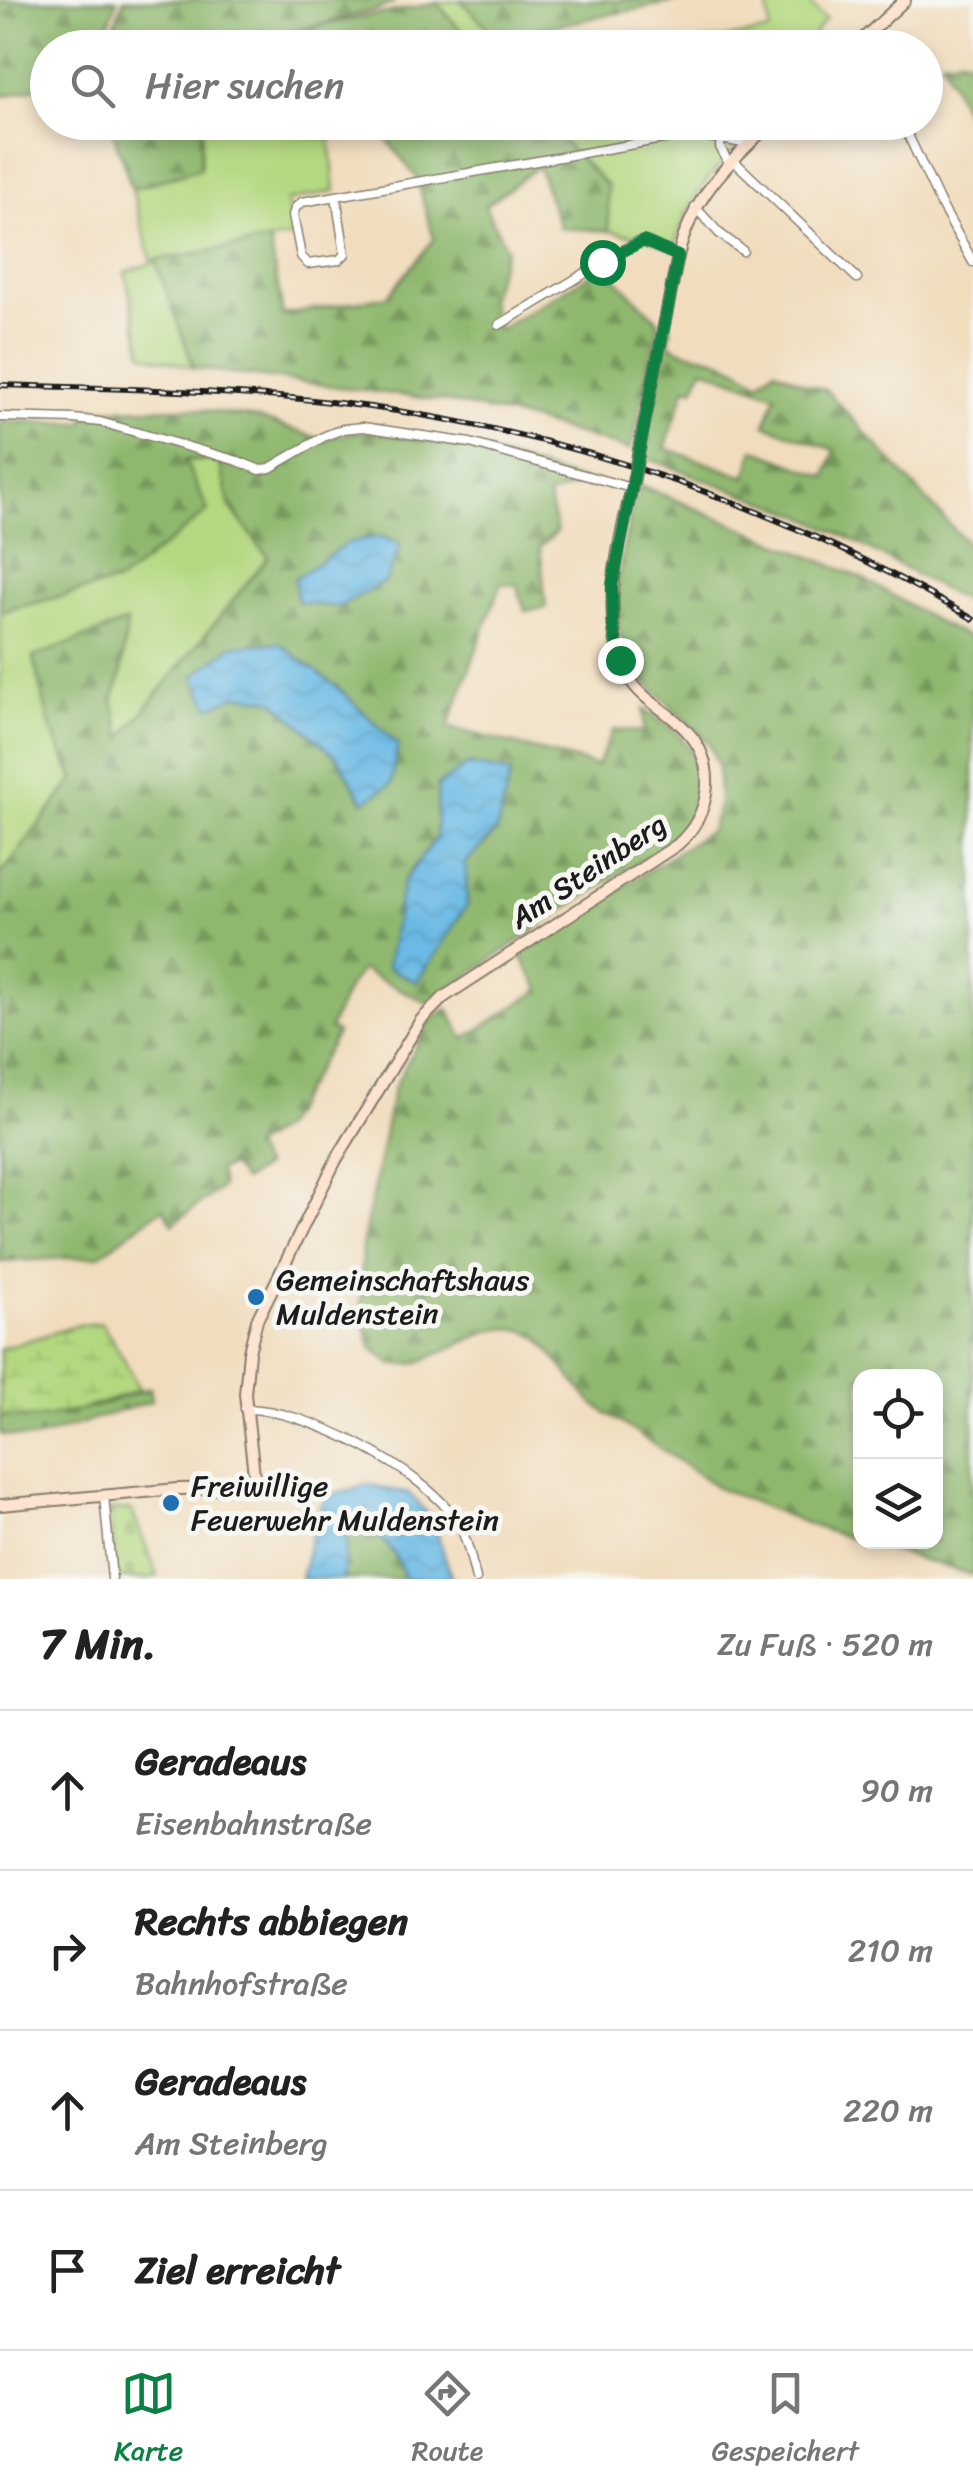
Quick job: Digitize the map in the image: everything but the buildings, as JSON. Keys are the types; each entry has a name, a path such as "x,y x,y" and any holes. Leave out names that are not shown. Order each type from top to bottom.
{"main road":[{"path":"877,30 905,0"},
{"name":"Am Steinberg","path":"104,1496 240,1488 249,1484 254,1474 245,1409 249,1352 260,1311 329,1173 415,1030 436,1002 677,846 702,813 708,782 700,751 682,726 638,692 623,667 613,626 612,594 684,232 710,185 753,140"},
{"path":"0,1506 104,1496"}],"street":[{"path":"336,196 345,254 339,260 308,264 301,256 294,215 294,209 302,202 336,196 658,140"},
{"path":"721,140 720,147 731,162 857,278"},
{"path":"727,140 749,144"},
{"path":"910,140 973,262"},
{"path":"695,207 742,251"},
{"path":"500,325 637,242 648,242 678,256"},
{"path":"0,417 100,422 265,470 325,436 364,427 470,443 632,483"},
{"path":"245,1409 291,1415 395,1464 458,1522 476,1579"},
{"path":"104,1496 112,1579"}],"green space":[{"path":"0,0 117,0 107,30 30,30 30,89 0,97"},
{"path":"123,0 393,0 376,10 298,30 113,30"},
{"path":"460,0 490,30 461,30 437,3"},
{"path":"460,0 684,0 532,30 490,30"},
{"path":"767,0 809,0 826,19 817,30 770,30"},
{"path":"437,3 461,30 306,30"},
{"path":"960,58 973,65 973,125 968,120 943,60"},
{"path":"116,140 202,140 200,168 132,189"},
{"path":"202,140 330,140 335,191 287,201 293,237 156,260 194,368 143,354 125,272 152,263 132,189 200,168"},
{"path":"387,140 561,140 607,186 609,231 560,228 538,166 485,206 506,249 489,299 498,330 604,266 659,322 630,450 531,420 445,401 194,368 155,260 270,241 283,315 388,296 434,239 416,177"},
{"path":"561,140 741,140 697,194 674,250 649,239 609,231 607,185"},
{"path":"667,326 671,327 669,343 674,347 724,361 760,382 774,369 826,390 973,548 973,606 799,514 646,458 646,436","holes":["703,368 776,395 765,425 835,450 826,477 754,449 746,477 665,448 686,387 694,389"]},
{"path":"190,408 257,418 324,440 368,431 489,452 586,482 548,496 557,532 540,546 546,608 525,611 517,585 501,583 448,727 597,766 613,730 644,732 644,709 674,730 691,751 699,790 691,815 675,838 428,1003 361,970 347,989 329,1029 337,1033 283,1127 252,1147 264,1167 243,1181 232,1166 219,1170 222,1187 173,1224 163,1208 99,1256 0,1262 0,876 74,779 50,726 33,657 127,622 121,674 113,700 122,738 268,557 230,507 219,461 185,460 208,511 120,581 0,612 0,421 82,423 91,409","holes":["336,686 364,802 338,758 273,699 239,695","496,832 466,862 467,905 416,982 403,882 436,838"]},
{"path":"184,460 219,461 230,507 268,557 121,739 113,700 121,674 50,726 74,779 0,876 0,612 120,581"},
{"path":"640,485 864,579 973,639 973,1575 886,1549 943,1549 943,1369 853,1369 853,1539 720,1489 592,1403 539,1338 523,1330 488,1331 418,1363 393,1365 372,1348 361,1316 362,1247 393,1090 430,1019 448,1009 464,1039 540,990 520,954 711,830 719,804 718,766 709,743 635,672 616,619 617,582 633,502"},
{"path":"101,1323 139,1390 53,1415 0,1415 0,1349 79,1325"},
{"path":"150,1388 152,1401 33,1439 0,1434 0,1413 25,1419 91,1408"},
{"path":"131,1509 158,1576 116,1579 109,1510"},
{"path":"355,1527 368,1527 386,1544 404,1579 343,1579 347,1537"}],"water":[{"path":"380,536 401,544 386,581 338,607 298,602 294,579 347,543"},
{"path":"279,643 336,686 398,745 391,784 364,802 338,758 273,700 239,695 210,707 194,676 232,646"},
{"path":"469,764 511,773 496,832 466,862 467,905 417,982 387,967 403,882 436,838 438,785"},
{"path":"368,1484 410,1494 433,1520 452,1579 404,1579 386,1544 367,1527 355,1527 347,1537 343,1579 301,1579 316,1515 326,1497"}],"railway":[{"path":"0,385 185,391 324,401 449,420 528,437 682,483 757,512 831,544 973,619"}],"place":[{"name":"Gemeinschaftshaus Muldenstein","path":"256,1297"},
{"name":"Freiwillige Feuerwehr Muldenstein","path":"171,1503"}],"route":[{"path":"602,262 643,241 678,256 612,586 613,626 620,660"}]}
